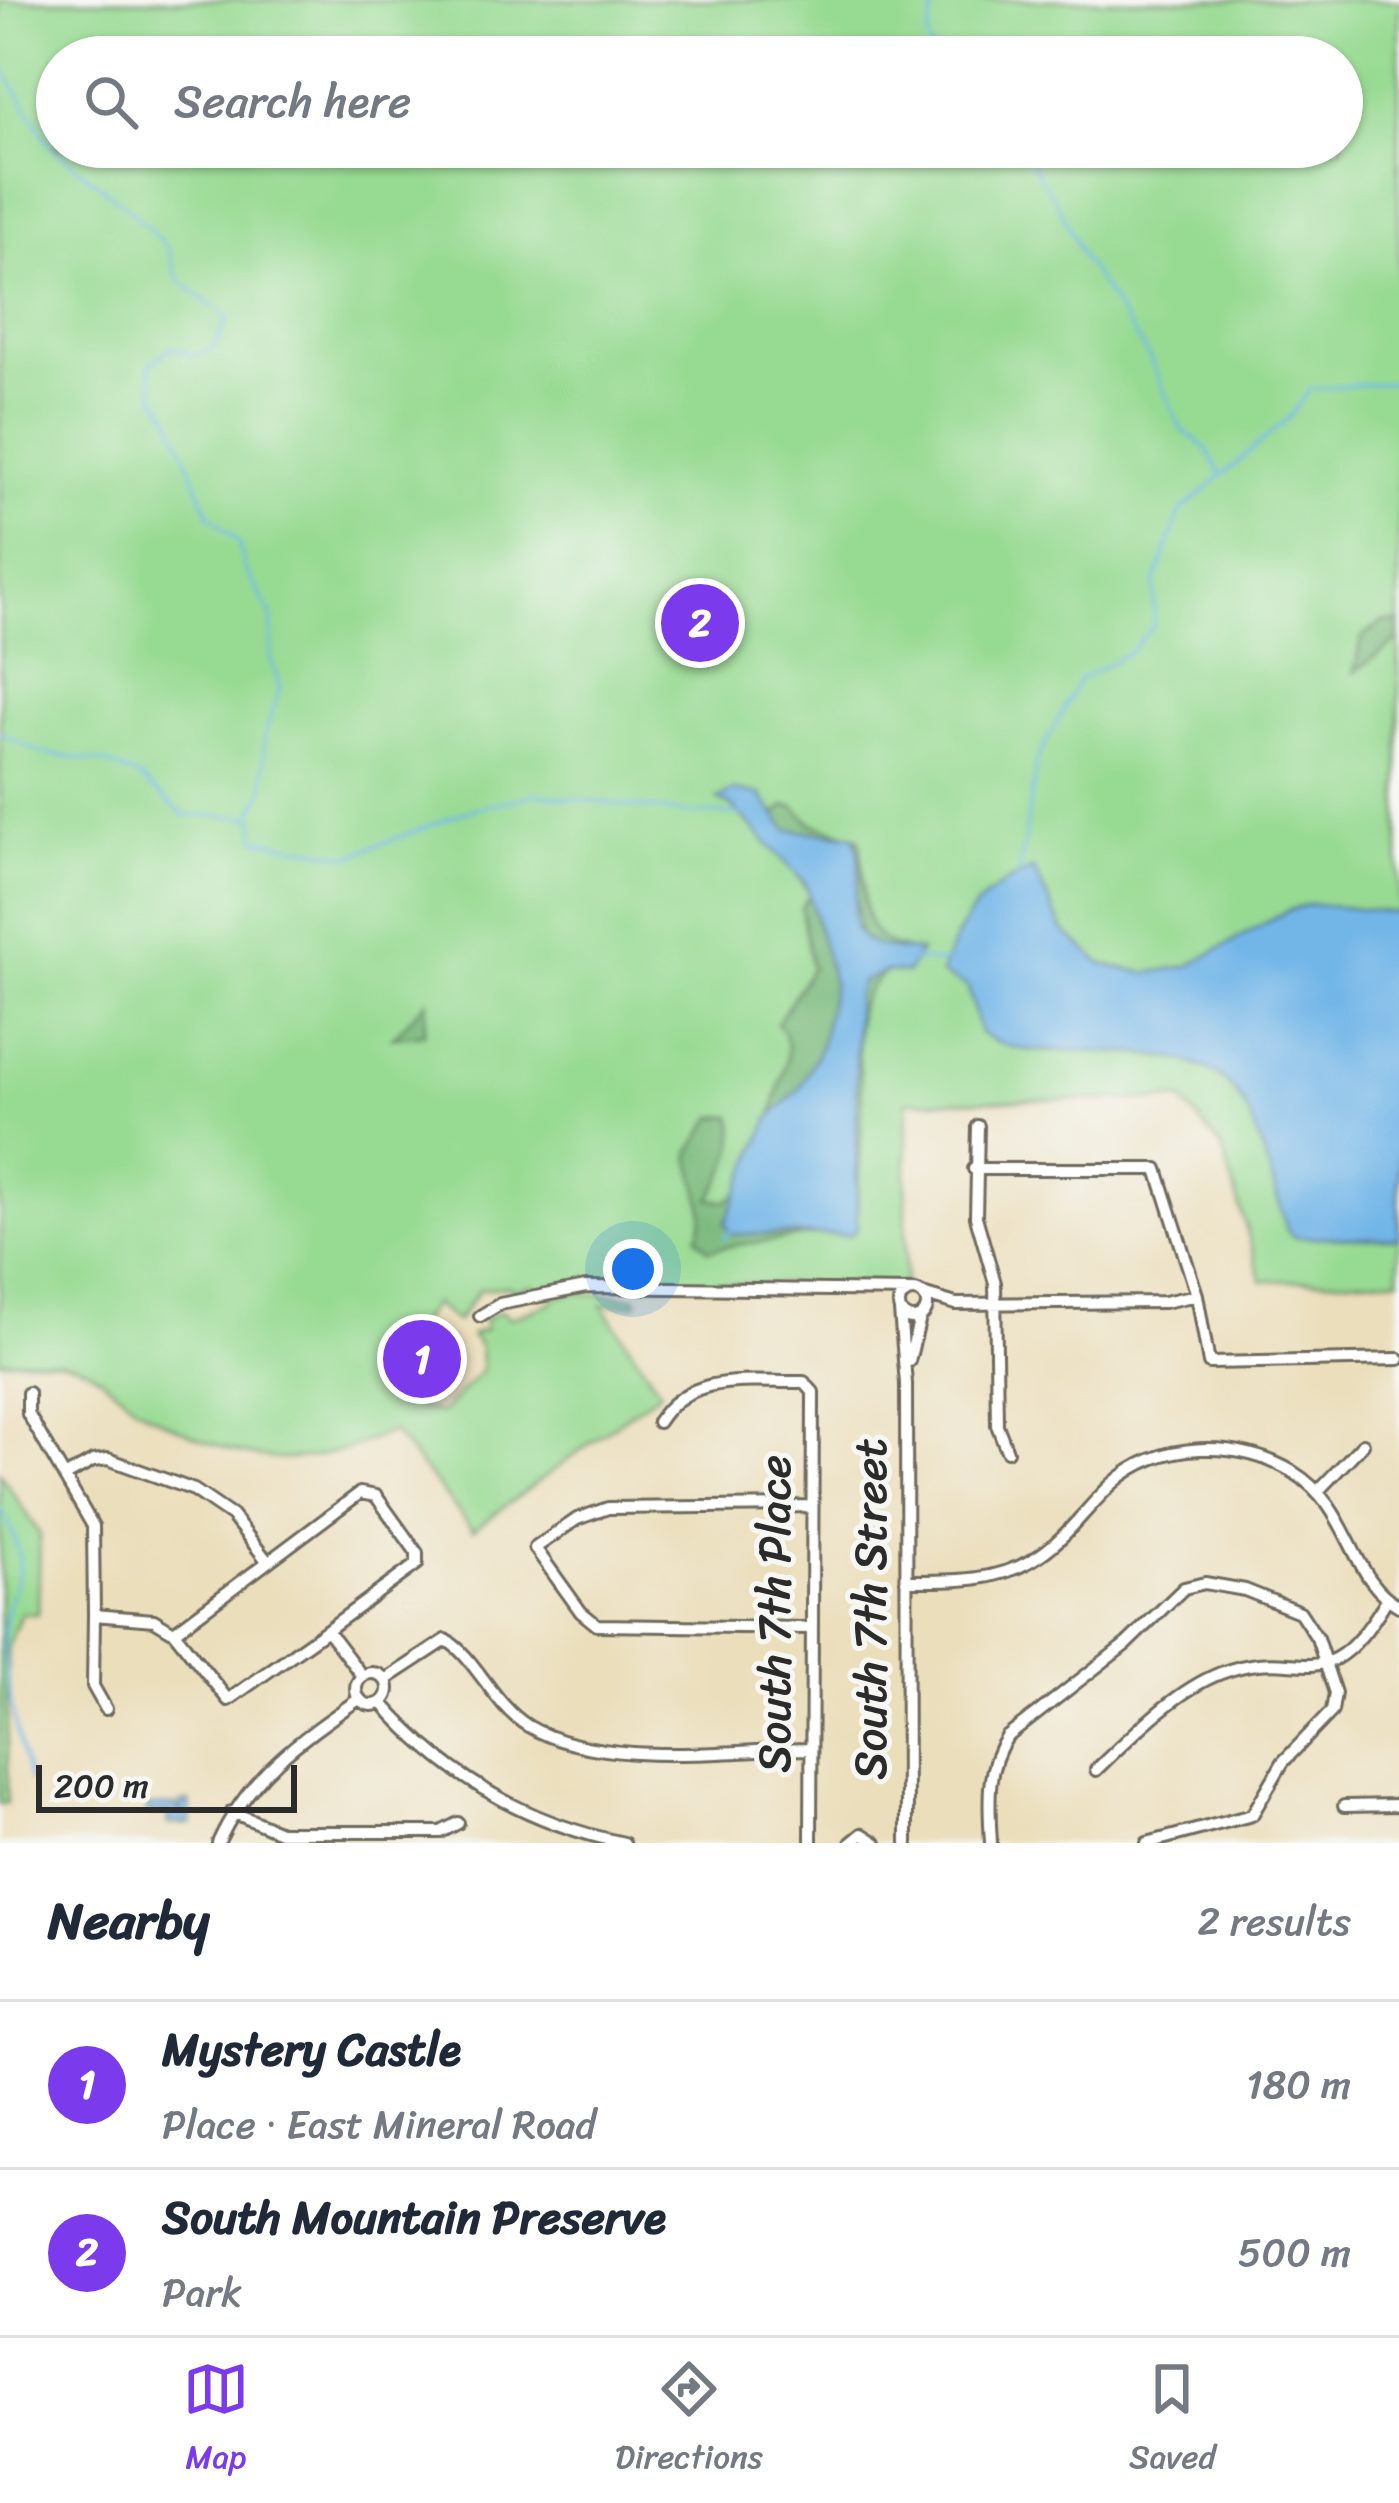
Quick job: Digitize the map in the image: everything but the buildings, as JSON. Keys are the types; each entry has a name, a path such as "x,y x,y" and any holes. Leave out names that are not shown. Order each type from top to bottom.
{"street":[{"path":"978,1126 976,1217 996,1304 997,1425 1007,1451"},
{"path":"974,1169 1157,1168 1197,1295 1209,1363 1399,1359"},
{"path":"480,1316 500,1304 586,1287 879,1290 918,1293 956,1304 1163,1302 1197,1295"},
{"path":"879,1290 909,1319 956,1304"},
{"path":"900,1306 918,1293"},
{"name":"South 7th Street","path":"906,1376 928,1304 918,1293"},
{"name":"South 7th Street","path":"900,1306 906,1376 908,1843"},
{"name":"South 7th Place","path":"658,1422 674,1398 700,1385 810,1386 811,1843"},
{"path":"28,1393 28,1414 93,1526 93,1686 106,1709"},
{"path":"1317,1492 1363,1444"},
{"path":"906,1581 971,1580 1017,1568 1049,1548 1119,1478 1172,1453 1244,1452 1295,1473 1317,1492 1351,1537 1366,1578 1399,1606"},
{"path":"67,1476 93,1461 108,1459 194,1490 232,1516 268,1562"},
{"path":"94,1615 154,1620 174,1632 228,1700 417,1564 417,1553 376,1496 360,1493 174,1632"},
{"path":"811,1506 608,1508 577,1519 535,1548 581,1612 597,1625 811,1628"},
{"path":"991,1843 990,1780 994,1756 1007,1737 1126,1644 1184,1588 1205,1583 1282,1602 1300,1612 1317,1638 1335,1693 1332,1711 1283,1762 1252,1815 1147,1843"},
{"path":"1096,1771 1209,1678 1248,1666 1325,1663 1360,1640 1387,1599"},
{"path":"327,1630 362,1676"},
{"path":"385,1680 446,1640 501,1704 559,1740 603,1751 809,1749"},
{"path":"372,1673 385,1680 388,1689 381,1702 367,1704 359,1699 356,1684 362,1676 372,1673"},
{"path":"218,1843 232,1812 264,1770 359,1699"},
{"path":"381,1702 443,1762 505,1803 557,1828 624,1843"},
{"path":"1344,1806 1399,1805"},
{"path":"232,1812 280,1832 405,1838 441,1832 458,1823"},
{"path":"850,1843 865,1834 876,1843"}],"green space":[{"path":"0,0 1399,0 1399,1279 1262,1281 1222,1148 1181,1099 907,1101 905,1285 597,1283 536,1292 533,1285 513,1290 510,1286 479,1290 456,1322 434,1304 384,1366 419,1408 441,1413 482,1370 480,1347 471,1335 486,1329 484,1320 501,1311 510,1318 553,1302 553,1297 578,1293 636,1298 636,1304 602,1305 660,1391 473,1530 392,1431 326,1455 297,1459 242,1453 141,1409 80,1366 46,1359 0,1360"},
{"path":"1382,622 1399,622 1399,640 1354,672 1362,637"},
{"path":"785,806 794,806 811,823 859,838 870,924 895,946 917,952 873,984 858,1019 862,1111 857,1223 833,1232 709,1250 697,1237 703,1216 690,1153 714,1117 732,1116 733,1149 710,1199 726,1201 747,1189 845,1030 861,941 850,852 774,828 776,814"},
{"path":"788,861 808,886 820,917 829,949 831,1006 816,1057 771,1135 787,1047 777,1024 811,968 801,908 810,894"},
{"path":"427,1001 424,1034 393,1037"},
{"path":"0,1473 40,1535 38,1614 21,1613 7,1649 7,1803 0,1804"}],"water":[{"path":"732,791 760,794 787,830 853,835 859,857 856,929 866,940 886,948 920,951 907,973 884,972 862,982 856,996 857,1229 850,1235 732,1234 725,1224 770,1117 800,1088 821,1045 833,983 806,884 731,805 718,799"},
{"path":"1033,869 1064,931 1102,964 1146,973 1189,966 1287,911 1310,904 1399,913 1399,1238 1295,1237 1288,1232 1258,1136 1243,1105 1226,1082 1203,1067 1127,1053 1022,1049 980,1033 968,987 941,974 956,937 974,910 998,888"},
{"path":"189,1802 191,1824 169,1824 169,1814 147,1813 147,1806 177,1806 180,1816 181,1803"}],"waterway":[{"path":"927,0 933,13 928,36"},
{"path":"0,62 36,122"},
{"path":"78,168 167,247 179,280 228,318 213,349 196,356 172,347 150,364 155,395 169,414 209,514 238,542 245,569 272,615 271,659 280,688 264,737 264,791 253,812 257,839 350,856 473,809 537,794 684,813 740,814"},
{"path":"1034,168 1059,206 1083,259 1149,357 1181,429 1205,447 1220,473"},
{"path":"1019,874 1037,760 1079,680 1130,652 1153,626 1155,583 1180,512 1290,417 1310,389 1399,382"},
{"path":"0,733 42,753 106,763 140,778 184,815 252,817"},
{"path":"911,960 949,963"},
{"path":"724,1238 733,1228"},
{"path":"0,1508 18,1550 4,1641 9,1694 29,1780"}],"place":[{"name":"South Mountain Preserve","path":"700,623"},
{"name":"Mystery Castle","path":"422,1359"}]}
